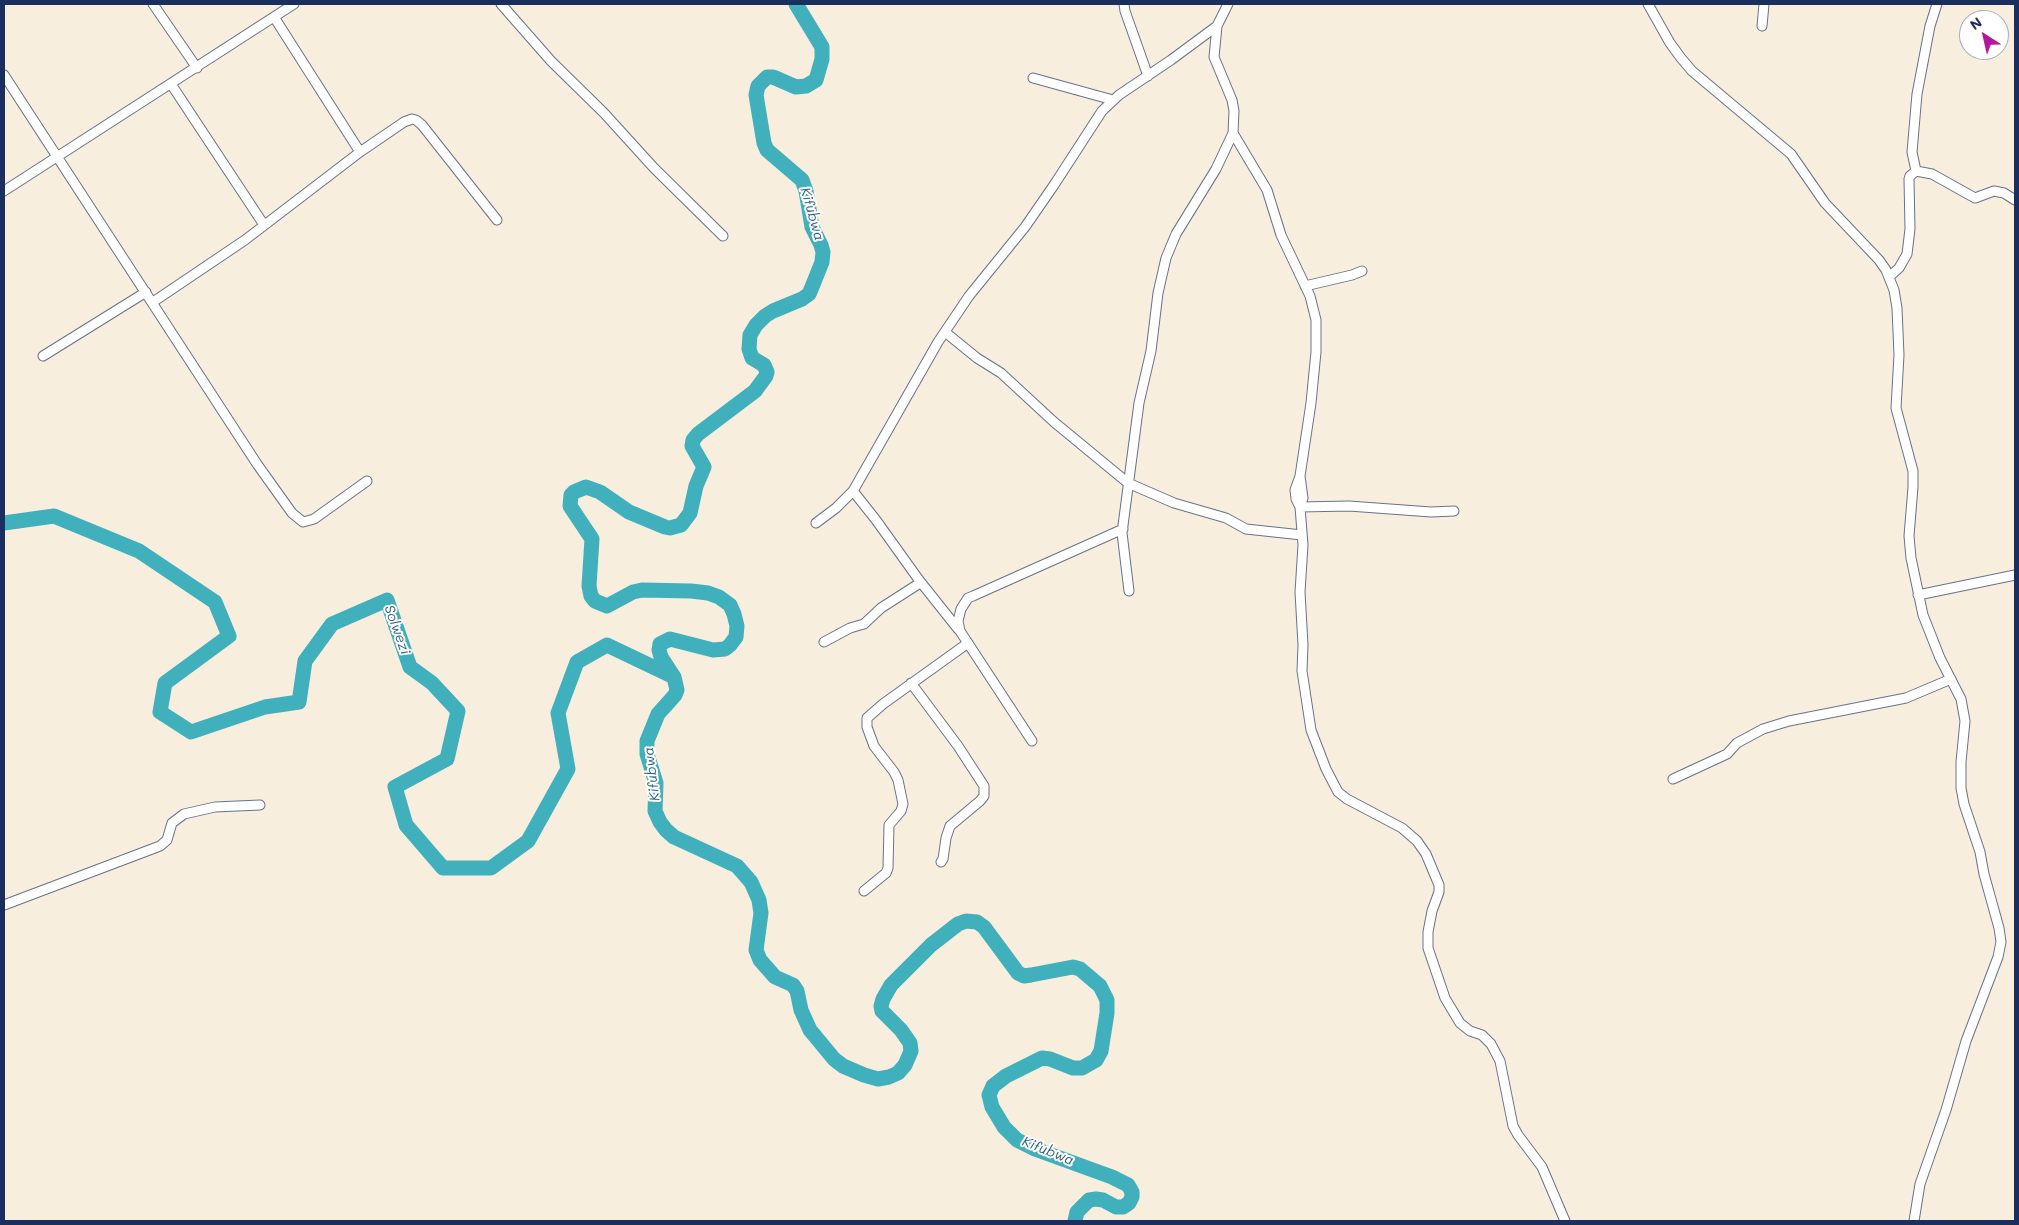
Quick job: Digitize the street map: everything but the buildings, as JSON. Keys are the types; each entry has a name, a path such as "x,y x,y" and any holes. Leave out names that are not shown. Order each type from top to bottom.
{"street":[{"path":"153,4 197,68"},
{"path":"4,191 294,4"},
{"path":"501,4 551,61 654,168 723,236"},
{"path":"1124,4 1124,11 1148,76"},
{"path":"1129,591 1123,529 1139,403 1151,350 1158,293 1166,258 1176,234 1216,169 1233,133 1234,111 1232,100 1214,57 1217,26 1228,4"},
{"path":"1648,4 1670,44 1692,71 1791,154 1825,203 1879,260 1894,290 1899,332 1896,408 1913,471 1909,536 1911,558 1918,595 1940,658 1961,699 1965,721 1961,762 1962,796 1980,852 2001,942 1998,957 1966,1041 1946,1110 1920,1184 1914,1221"},
{"path":"1762,26 1764,4"},
{"path":"1916,171 1912,152 1917,94 1930,26 1937,4"},
{"path":"274,17 360,152"},
{"path":"816,523 836,508 853,491 945,332 969,296 1025,226 1096,119 1112,100 1217,26"},
{"path":"4,75 257,464 292,513 303,522 314,519 367,481"},
{"path":"1033,78 1112,100"},
{"path":"172,84 264,225"},
{"path":"153,302 264,225 360,152 404,122 416,120 422,125 497,220"},
{"path":"1233,133 1267,190 1282,235 1305,286 1314,312 1317,330 1313,380 1300,476 1304,498 1300,507 1302,535 1300,592 1303,644 1302,670 1312,733 1326,769 1338,792 1347,799 1402,828 1417,841 1426,854 1439,885 1428,932 1428,948 1445,998 1460,1023 1470,1031 1482,1035 1491,1044 1500,1061 1513,1126 1542,1167 1565,1221"},
{"path":"1889,277 1899,268 1907,254 1910,229 1909,179 1916,171"},
{"path":"1916,171 1932,174 1974,198 1994,191 2004,192 2015,200"},
{"path":"1305,286 1362,271"},
{"path":"43,356 146,292"},
{"path":"945,332 976,358 1001,373 1054,422 1128,483 1174,503 1226,518 1246,529 1302,535"},
{"path":"853,491 876,520 920,583 960,631 1032,741"},
{"path":"1300,507 1358,506 1431,512 1454,511"},
{"path":"960,631 958,620 961,609 968,598 1123,529"},
{"path":"1918,595 2015,575"},
{"path":"824,642 850,628 864,624 881,608 920,583"},
{"path":"864,891 886,873 888,868 888,825 901,811 904,804 898,780 874,746 867,727 867,718 968,643"},
{"path":"1673,779 1727,754 1736,743 1764,729 1789,721 1906,698 1951,679"},
{"path":"912,683 958,746 984,786 984,796 980,801 950,826 941,862"},
{"path":"4,905 160,846 167,840 172,823 184,814 215,807 260,805"}],"waterway":[{"name":"Kifubwa","path":"796,4 822,47 822,59 816,80 806,86 796,87 773,77 767,77 758,86 756,95 764,143 767,150 802,180 806,191 812,227 823,252 822,262 809,294 765,316 750,335 749,349 752,358 764,365 767,372 766,376 755,391 698,434 693,440 692,446 704,467 696,486 690,513 681,525 670,528 665,527 629,512 600,492 586,487 571,495 570,506 592,539 589,586 591,596 595,601 607,606 633,592 642,590 691,591 708,593 719,597 730,605 737,626 736,637 725,649 713,650 670,639 660,644 661,657 674,677 677,690 675,695 658,714 647,741 647,754 656,783 655,811 660,822 674,837 737,866 751,882 759,900 761,913 756,950 760,960 775,977 793,985 797,991 801,1010 810,1030 834,1059 843,1066 878,1079 898,1073 905,1065 911,1051 910,1043 901,1030 882,1011 883,999 891,985 931,945 958,924 966,921 977,922 984,927 1018,973 1024,976 1073,967 1080,969 1100,986 1107,1000 1107,1013 1101,1051 1096,1060 1082,1068 1073,1068 1050,1059 1042,1058 1006,1076 993,1086 989,1095 992,1107 1004,1127 1017,1140 1035,1149 1112,1177 1128,1185 1132,1192 1129,1203 1123,1207 1116,1207 1103,1200 1089,1200 1077,1212 1075,1221"},
{"name":"Solwezi","path":"4,523 54,516 139,551 215,602 229,636 165,683 160,712 191,732 265,707 299,702 305,661 332,624 387,600 410,667 432,683 458,711 447,759 395,787 406,825 443,868 491,868 528,841 568,769 558,713 577,662 607,645 674,677"}]}
